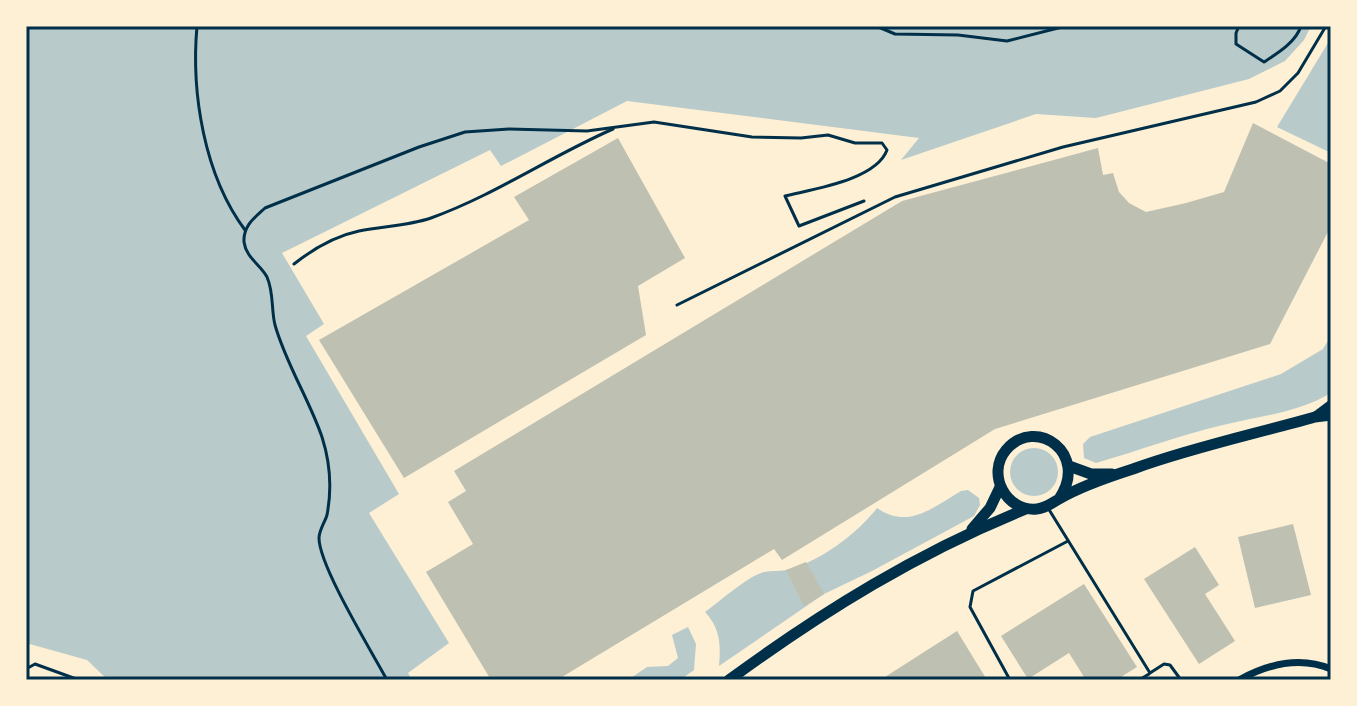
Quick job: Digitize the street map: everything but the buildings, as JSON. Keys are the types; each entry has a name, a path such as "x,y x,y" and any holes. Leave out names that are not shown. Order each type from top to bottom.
{"main road":[{"path":"1315,417 1331,405"},
{"path":"729,680 791,634 852,595 969,532 1026,509 1047,507 1121,473 1331,415"},
{"path":"969,532 990,508 1000,487 1000,461 1013,444 1023,438 1047,439 1065,455 1070,478 1059,499"},
{"path":"1069,466 1091,474 1121,473"},
{"path":"1000,487 1016,505 1026,509"}],"street":[{"path":"1239,680 1255,671 1283,663 1309,663 1331,669"}],"lane":[{"path":"677,305 895,197 1063,147 1256,102 1280,91 1298,73 1326,26"},
{"path":"1047,507 1150,673"},
{"path":"1010,680 970,607 973,591 1068,541"},
{"path":"1139,680 1164,664 1170,665 1181,680"}],"path":[{"path":"197,26 198,102 214,169 231,211 245,230"},
{"path":"876,26 895,34 958,35 1007,41 1066,26"},
{"path":"1239,26 1236,44 1264,62 1281,51 1299,33 1301,26"},
{"path":"387,680 325,561 319,537 327,515 331,472 310,405 274,322 273,296 265,274 244,244 245,230 251,220 265,208 465,132 616,128 654,122 752,137 828,135 855,143 877,141 887,150 872,168 845,181 785,196 799,226 868,199"},
{"path":"294,264 333,239 358,231 430,219 616,128"},
{"path":"26,669 35,664 79,680"}],"shaded area":[{"path":"26,26 1311,26 1304,40 1285,61 1249,79 1096,118 1036,114 901,160 919,138 627,101 501,166 490,150 282,253 324,324 306,336 399,494 369,513 449,643 408,673 412,680 108,680 87,660 26,643"},
{"path":"1331,38 1331,153 1277,127"},
{"path":"1331,336 1331,393 1318,400 1278,413 1191,433 1096,463 1084,458 1083,444 1090,437 1281,374 1323,349"},
{"path":"1034,448 1051,455 1058,472 1051,489 1034,496 1017,489 1010,472 1017,455"},
{"path":"968,490 979,498 980,505 974,516 824,594 719,666 718,637 714,624 705,612 740,585 761,573 783,571 824,554 848,537 877,508 900,517 910,517"},
{"path":"688,627 696,644 694,670 680,680 628,680 647,667 668,666 678,658 672,635"}]}
